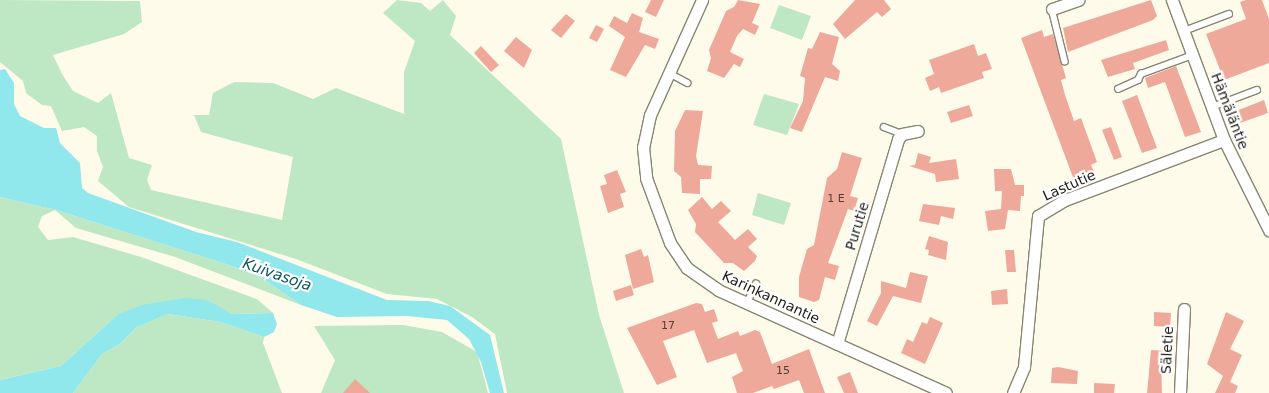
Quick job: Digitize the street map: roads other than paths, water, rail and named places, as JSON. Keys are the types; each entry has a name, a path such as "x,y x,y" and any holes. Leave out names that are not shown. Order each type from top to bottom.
{"street":[{"name":"Karinkannantie","path":"702,0 650,115 643,147 646,178 670,243 687,268 718,290 946,393"},
{"path":"1052,9 1078,0"},
{"name":"Hämäläntie","path":"1172,0 1224,140 1269,230"},
{"path":"902,134 918,131"},
{"name":"Purutie","path":"837,344 902,134"},
{"name":"Lastutie","path":"1013,393 1024,367 1038,216 1065,200 1224,140"},
{"name":"Säletie","path":"1180,393 1184,309"}],"lane":[{"path":"1052,9 1065,61"},
{"path":"1184,31 1229,14"},
{"path":"1118,88 1138,80 1141,74 1193,55"},
{"path":"669,73 688,82"},
{"path":"1212,107 1257,90"},
{"path":"884,127 902,134"},
{"path":"747,303 756,284"}],"water":[{"name":"Kuivasoja","path":"5,69 14,83 14,104 20,116 44,128 56,128 60,143 80,163 82,188 88,193 196,232 237,242 387,300 428,301 450,306 490,335 504,393 490,393 481,362 469,339 447,320 407,316 337,317 301,305 260,277 232,266 56,210 0,197 0,70"},
{"path":"185,298 207,300 232,314 273,313 277,324 274,332 264,337 220,322 168,314 137,327 120,344 102,354 73,393 0,393 0,380 61,366 117,315 142,305"}]}
